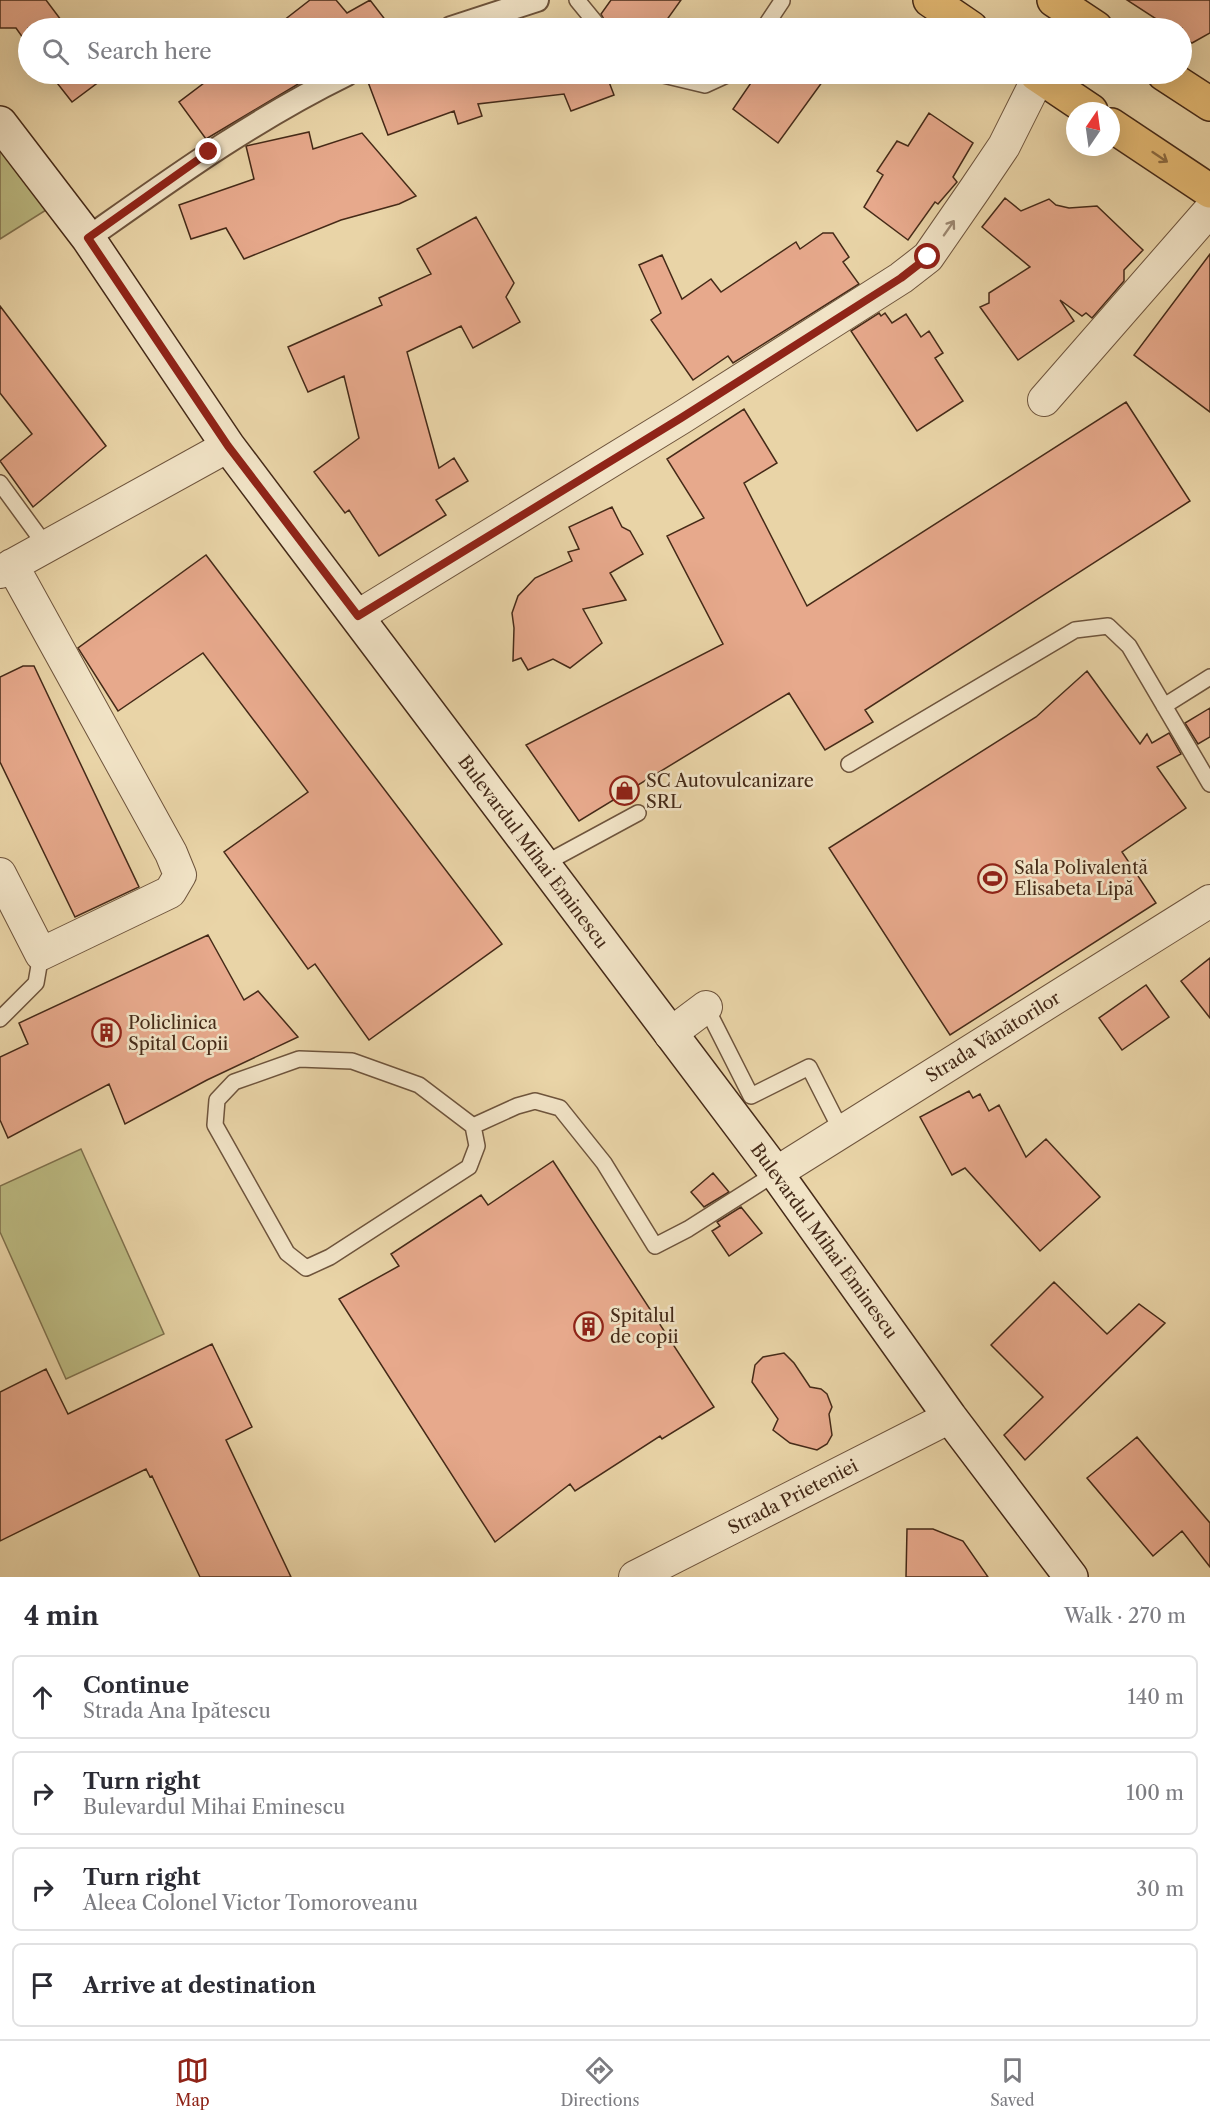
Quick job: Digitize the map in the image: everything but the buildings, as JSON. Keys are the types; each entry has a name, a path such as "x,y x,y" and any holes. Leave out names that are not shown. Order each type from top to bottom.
{"main road":[{"path":"930,0 956,18"},
{"path":"1054,0 1081,18"},
{"path":"1050,84 1078,102"},
{"path":"1179,84 1210,104"},
{"name":"Bulevardul Mihai Eminescu","path":"0,123 88,238 228,446 776,1173 950,1417 1071,1577"},
{"path":"1120,131 1210,191"}],"street":[{"path":"482,18 537,0"},
{"path":"88,238 209,152 272,112 327,84"},
{"path":"358,616 681,418 901,278 928,257 1004,146 1033,84"},
{"path":"1044,400 1210,210"},
{"path":"0,874 41,954 170,892 180,875 171,853 6,569 228,446"},
{"name":"Strada Vânătorilor","path":"776,1173 1210,901"},
{"path":"670,1034 706,1007"},
{"name":"Strada Prieteniei","path":"635,1577 950,1417"}],"lane":[{"path":"576,0 591,18"},
{"path":"771,18 782,1"},
{"path":"0,483 46,546"},
{"path":"849,764 1075,630 1108,626 1129,646 1210,784"},
{"path":"1164,706 1210,677"},
{"path":"542,865 638,813"},
{"path":"0,1018 36,983 41,954"},
{"path":"706,1007 751,1096 809,1067 842,1132"},
{"path":"299,1059 352,1061 419,1085 473,1126 477,1146 469,1167 330,1257 306,1268 287,1253 215,1125 217,1100 234,1082 299,1059"},
{"path":"473,1126 517,1106 535,1101 560,1108 604,1163 655,1246 688,1229 776,1173"}],"shaded area":[{"path":"0,140 54,205 0,239"},
{"path":"81,1149 164,1334 66,1379 0,1232 0,1186"}],"place":[{"name":"SC Autovulcanizare SRL","path":"625,791"},
{"name":"Sala Polivalentă Elisabeta Lipă","path":"993,878"},
{"name":"Policlinica Spital Copii","path":"107,1033"},
{"name":"Spitalul de copii","path":"589,1326"}],"route":[{"path":"209,152 88,238 228,446 358,616 681,418 901,278 928,257"}]}
